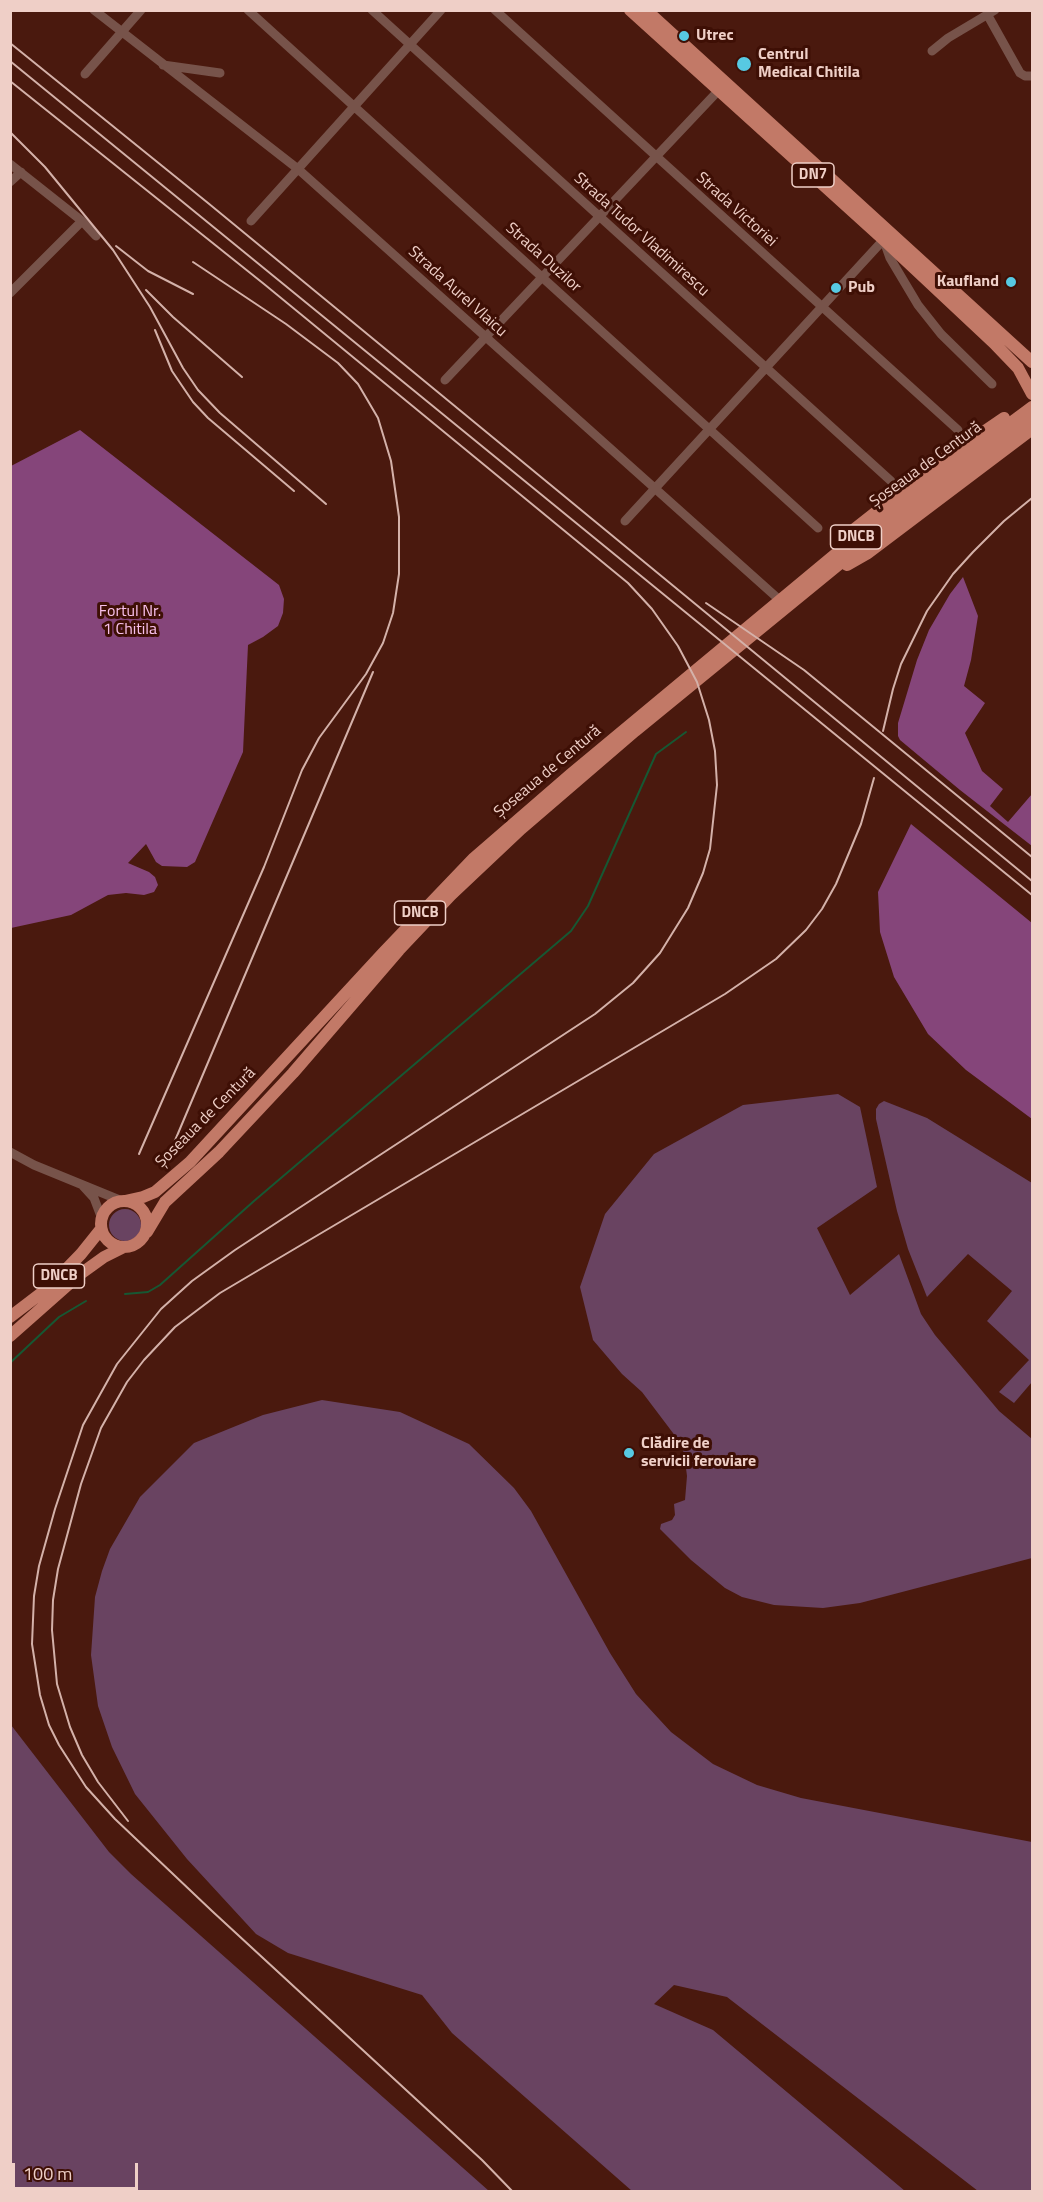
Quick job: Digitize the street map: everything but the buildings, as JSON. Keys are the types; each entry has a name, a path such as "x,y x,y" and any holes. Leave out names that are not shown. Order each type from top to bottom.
{"main road":[{"name":"DN7","path":"630,10 1032,362"},
{"name":"DN7","path":"653,13 994,343 1018,368 1032,393 1032,400"},
{"path":"820,573 858,525 941,461 1032,400"},
{"name":"Șoseaua de Centură","path":"10,1317 48,1288 81,1254 101,1224 106,1209 111,1205 155,1192 190,1162 474,858 791,601 820,573 871,538 1032,407"},
{"name":"Șoseaua de Centură","path":"930,489 1032,419"},
{"path":"820,573 868,553 1032,429"},
{"name":"Șoseaua de Centură","path":"10,1336 96,1262 122,1248 139,1243 165,1202 219,1152 293,1072 399,950 574,777"},
{"path":"123,1201 138,1205 143,1211 148,1224 147,1232"},
{"path":"101,1224 106,1239 122,1248"}],"street":[{"name":"Strada Aurel Vlaicu","path":"94,10 298,169 654,490 791,601"},
{"path":"85,74 141,10"},
{"name":"Strada Duzilor","path":"248,10 818,528"},
{"name":"Strada Tudor Vladimirescu","path":"372,10 891,481"},
{"path":"251,221 441,10"},
{"name":"Strada Victoriei","path":"495,10 958,430"},
{"path":"932,51 948,38 991,12 1020,73 1032,76"},
{"path":"161,64 220,73"},
{"path":"445,380 719,90"},
{"path":"10,164 82,221 96,236"},
{"path":"10,182 21,172"},
{"path":"10,293 82,221"},
{"path":"625,521 886,236"},
{"path":"886,236 890,258 918,304 941,334 992,384"},
{"path":"10,1152 34,1166 123,1201"},
{"path":"83,1186 94,1198 101,1224"}],"shaded area":[{"path":"838,1094 860,1107 877,1187 817,1228 850,1295 899,1254 921,1314 935,1335 999,1411 1032,1439 1032,1558 860,1603 823,1608 774,1605 742,1597 725,1588 691,1560 660,1529 661,1524 672,1520 675,1515 674,1504 685,1500 687,1476 684,1453 676,1437 642,1392 622,1374 593,1340 580,1287 605,1214 654,1154 743,1105"},
{"path":"884,1101 927,1118 1032,1183 1032,1382 1014,1403 999,1392 1029,1360 987,1321 1012,1291 968,1254 927,1297 908,1249 897,1211 876,1119 876,1109"},
{"path":"125,1209 136,1214 141,1225 136,1236 125,1241 114,1236 109,1225 114,1214"},
{"path":"322,1400 400,1412 469,1444 514,1488 531,1511 610,1653 636,1694 671,1732 713,1764 757,1785 801,1798 1032,1842 1032,2191 978,2191 727,1997 674,1985 654,2004 713,2030 905,2191 632,2191 452,2033 422,1995 288,1953 256,1934 187,1859 135,1794 112,1747 98,1706 91,1655 95,1597 102,1571 110,1549 140,1497 194,1443 263,1415"},
{"path":"11,1725 109,1852 131,1874 489,2191 11,2191"}],"green space":[{"name":"Fortul Nr. 1 Chitila","path":"80,430 279,585 284,599 283,613 278,626 248,645 243,752 195,862 187,867 162,866 156,862 146,844 128,863 155,877 158,885 154,892 144,895 126,893 108,895 71,915 11,928 11,466"},
{"path":"963,577 978,616 964,686 985,703 965,733 982,771 1003,789 990,806 1008,822 1032,794 1032,846 960,790 898,736 898,723 917,660 929,630"},
{"path":"911,824 1032,923 1032,1119 966,1070 928,1034 894,977 880,932 878,892"}],"waterway":[{"path":"125,1294 148,1292 160,1285 254,1201 571,931 588,906 656,754 686,732"},
{"path":"10,1363 59,1317 86,1301"}],"railway":[{"path":"10,43 208,203 1032,881"},
{"path":"10,61 1032,895"},
{"path":"10,81 264,284 628,583 652,609 678,646 697,682 709,720 715,751 717,785 710,849 703,873 688,908 660,953 633,983 595,1014 235,1250 192,1281 161,1309 117,1364 83,1425 55,1509 39,1566 34,1596 32,1644 40,1695 49,1725 86,1787 115,1819 482,2160 513,2192"},
{"path":"10,132 45,167 113,250 150,307 183,368 198,390 220,413 326,504"},
{"path":"116,246 148,271 193,294"},
{"path":"139,1154 264,867 302,770 319,738 366,674 383,643 393,613 399,574 399,517 391,461 378,418 358,384 338,363 286,324 193,262"},
{"path":"146,290 173,317 242,377"},
{"path":"155,330 172,371 193,402 208,418 294,491"},
{"path":"883,731 901,664 927,611 953,574 973,552 1004,521 1032,498"},
{"path":"706,603 804,670 1032,857"},
{"path":"171,1150 373,672"},
{"path":"128,1821 98,1782 82,1755 70,1727 57,1684 52,1630 53,1600 58,1569 81,1484 101,1428 127,1382 175,1327 220,1293 725,994 776,959 806,930 822,909 836,884 861,824 874,778"}],"place":[{"name":"Utrec","path":"684,36"},
{"name":"Centrul Medical Chitila","path":"744,64"},
{"name":"Kaufland","path":"1011,282"},
{"name":"Pub","path":"836,288"},
{"name":"Clădire de servicii feroviare","path":"629,1453"}]}
